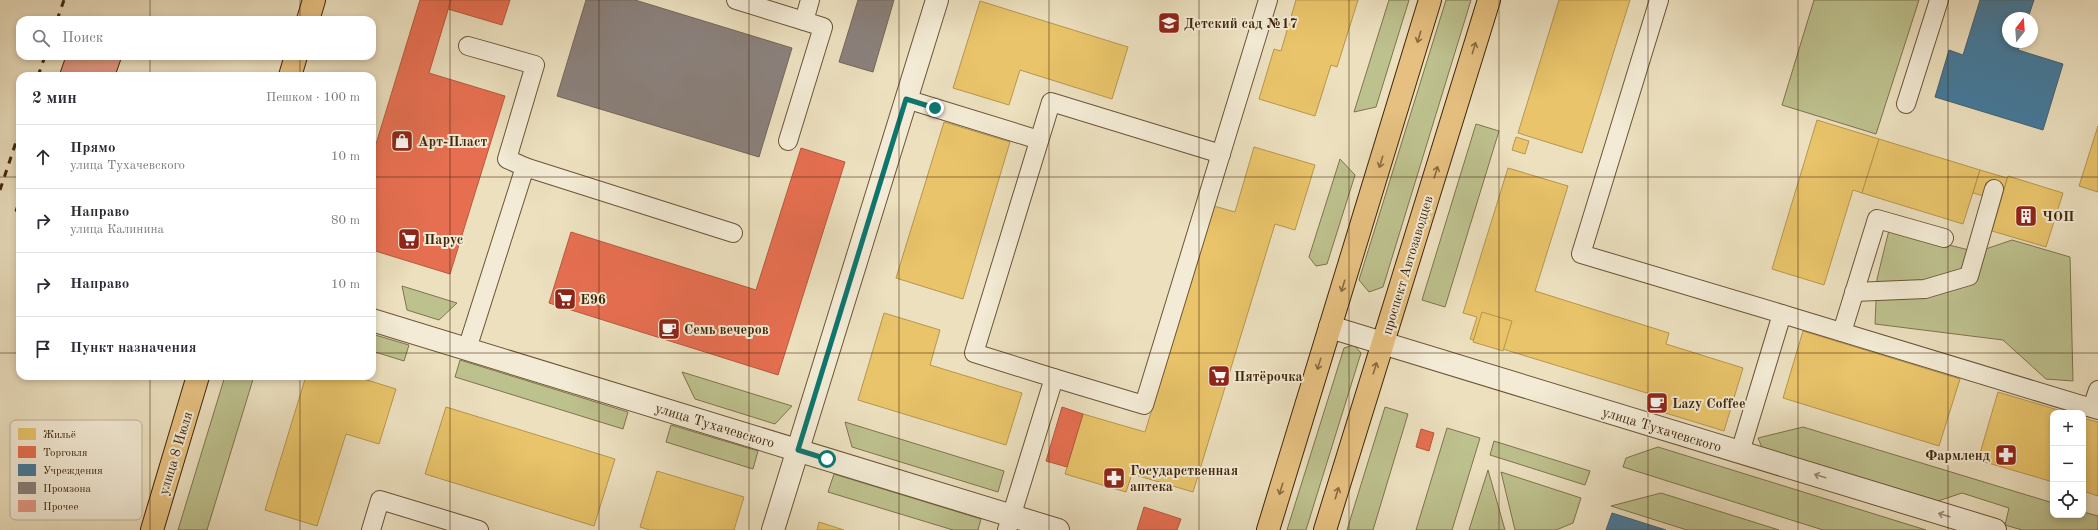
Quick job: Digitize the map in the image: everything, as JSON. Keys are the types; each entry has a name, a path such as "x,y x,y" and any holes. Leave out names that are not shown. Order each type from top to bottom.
{"main road":[{"path":"309,16 314,0"},
{"path":"1268,530 1430,0"},
{"name":"проспект Автозаводцев","path":"1325,530 1489,0"},
{"path":"291,72 295,60"},
{"name":"улица 8 Июля","path":"152,530 197,380"}],"street":[{"path":"773,530 936,0"},
{"name":"улица Тухачевского","path":"376,321 798,450 1009,523 1058,530"},
{"name":"улица Тухачевского","path":"1330,327 1994,530"}],"lane":[{"path":"736,0 823,27 788,141"},
{"path":"804,21 810,0"},
{"path":"1221,154 1051,102 974,353 1144,405 1221,154 1268,0"},
{"path":"1659,0 1581,254 2095,409 2098,390"},
{"path":"1906,104 1939,0"},
{"path":"468,46 535,65 507,159 732,233"},
{"path":"906,99 1039,140"},
{"path":"467,350 525,166"},
{"path":"1854,292 1925,289 1969,276 1994,189"},
{"path":"1842,332 1877,219 1944,238"},
{"path":"1740,452 1782,314"},
{"path":"1009,523 1054,378"},
{"path":"371,530 380,500 479,530"}],"green space":[{"path":"1389,0 1409,0 1376,107 1354,112"},
{"path":"1446,0 1471,0 1383,287 1369,292 1359,280"},
{"path":"1814,0 1919,0 1876,134 1782,105"},
{"path":"1476,124 1499,131 1445,307 1422,300"},
{"path":"1340,159 1355,175 1327,264 1316,266 1309,257"},
{"path":"1889,230 1977,252 2012,240 2070,257 2073,381 2046,379 2003,340 1875,324 1877,279"},
{"path":"402,286 457,303 439,320 407,310"},
{"path":"376,335 409,345 404,361 376,352"},
{"path":"1354,345 1361,353 1306,530 1287,530 1344,348"},
{"path":"460,360 628,412 623,429 455,377"},
{"path":"682,372 792,406 775,424 695,399"},
{"path":"224,380 253,380 207,530 178,530"},
{"path":"1385,407 1408,414 1373,530 1347,530"},
{"path":"845,422 1004,471 998,492 852,447"},
{"path":"671,425 758,451 753,469 666,442"},
{"path":"1803,427 2050,502 2050,518 2086,518 2086,513 2098,516 2098,530 2022,530 2005,525 2009,508 1962,493 1932,503 1763,450 1758,438"},
{"path":"1447,428 1480,438 1452,530 1416,530"},
{"path":"1494,441 1590,471 1585,485 1490,455"},
{"path":"1658,447 1926,530 1823,530 1623,467 1626,458"},
{"path":"1488,470 1505,530 1469,530"},
{"path":"1501,472 1581,498 1573,523 1556,530 1515,530"},
{"path":"834,474 981,519 978,530 953,530 828,492"},
{"path":"1661,493 1779,530 1687,530 1611,506"}],"building: Жильё":[{"path":"1296,0 1358,0 1337,67 1331,65 1315,116 1259,99 1274,49 1281,51"},
{"path":"1559,0 1630,0 1582,153 1518,133"},
{"path":"980,1 1128,47 1112,99 1020,70 1009,105 953,88"},
{"path":"1817,120 1879,139 1862,193 1853,190 1824,285 1772,269"},
{"path":"944,122 1010,142 963,299 896,278"},
{"path":"2098,126 2098,192 2079,186"},
{"path":"1516,137 1529,141 1525,154 1512,150"},
{"path":"1879,139 1980,170 1963,224 1862,193"},
{"path":"1254,147 1315,165 1295,230 1275,224 1193,492 1132,474 1126,492 1065,474 1083,414 1145,432 1214,206 1235,212"},
{"path":"1508,168 1568,186 1535,291 1669,333 1666,344 1743,368 1724,431 1646,407 1650,394 1470,339 1477,317 1463,313"},
{"path":"1980,170 2007,178 2001,201 1973,193"},
{"name":"ЧОП","path":"2008,176 2063,193 2046,247 1992,231"},
{"path":"1482,312 1512,321 1503,351 1473,342"},
{"path":"884,313 940,330 930,365 1022,393 1006,445 858,400"},
{"path":"1803,331 1960,379 1939,446 1783,398"},
{"path":"305,380 367,380 396,389 379,444 346,434 317,526 265,510"},
{"path":"1998,392 2058,410 2050,410 2050,481 1978,460"},
{"path":"446,407 615,459 594,526 425,474"},
{"path":"2086,419 2098,422 2098,496 2086,492"},
{"path":"657,471 744,497 734,530 650,530 640,527"},
{"path":"819,522 844,530 817,530"}],"building: Торговля":[{"path":"420,0 451,0 429,73 505,96 450,274 376,251 376,144"},
{"path":"451,0 510,0 502,25 448,9"},
{"path":"801,148 845,162 778,375 549,303 571,232 756,290"},
{"path":"1062,407 1083,414 1067,467 1046,461"},
{"path":"1421,429 1434,433 1429,451 1416,447"},
{"path":"1144,507 1181,519 1177,530 1137,530"}],"building: Учреждения":[{"path":"1980,0 2034,0 2030,12 2002,12 2002,48 2019,48 2018,50 2063,64 2043,130 1935,97 1949,50 1963,55"},
{"path":"1612,513 1666,530 1606,530"}],"building: Промзона":[{"path":"586,0 635,0 792,48 759,157 557,96"},
{"path":"858,0 894,0 873,72 839,62"}],"building: Прочее":[{"path":"65,60 121,60 116,72 60,72"}],"railway":[{"path":"58,16 64,0"},
{"path":"39,72 44,60"},
{"path":"0,190 16,142"}],"place":[{"name":"Детский сад №17","path":"1169,23"},
{"name":"Арт-Пласт","path":"402,141"},
{"name":"ЧОП","path":"2026,216"},
{"name":"Парус","path":"409,239"},
{"name":"E96","path":"565,299"},
{"name":"Семь вечеров","path":"669,329"},
{"name":"Пятёрочка","path":"1219,376"},
{"name":"Lazy Coffee","path":"1657,403"},
{"name":"Фармленд","path":"2006,455"},
{"name":"Государственная аптека","path":"1114,478"}],"route":[{"path":"827,459 798,450 906,99 935,108"}]}
